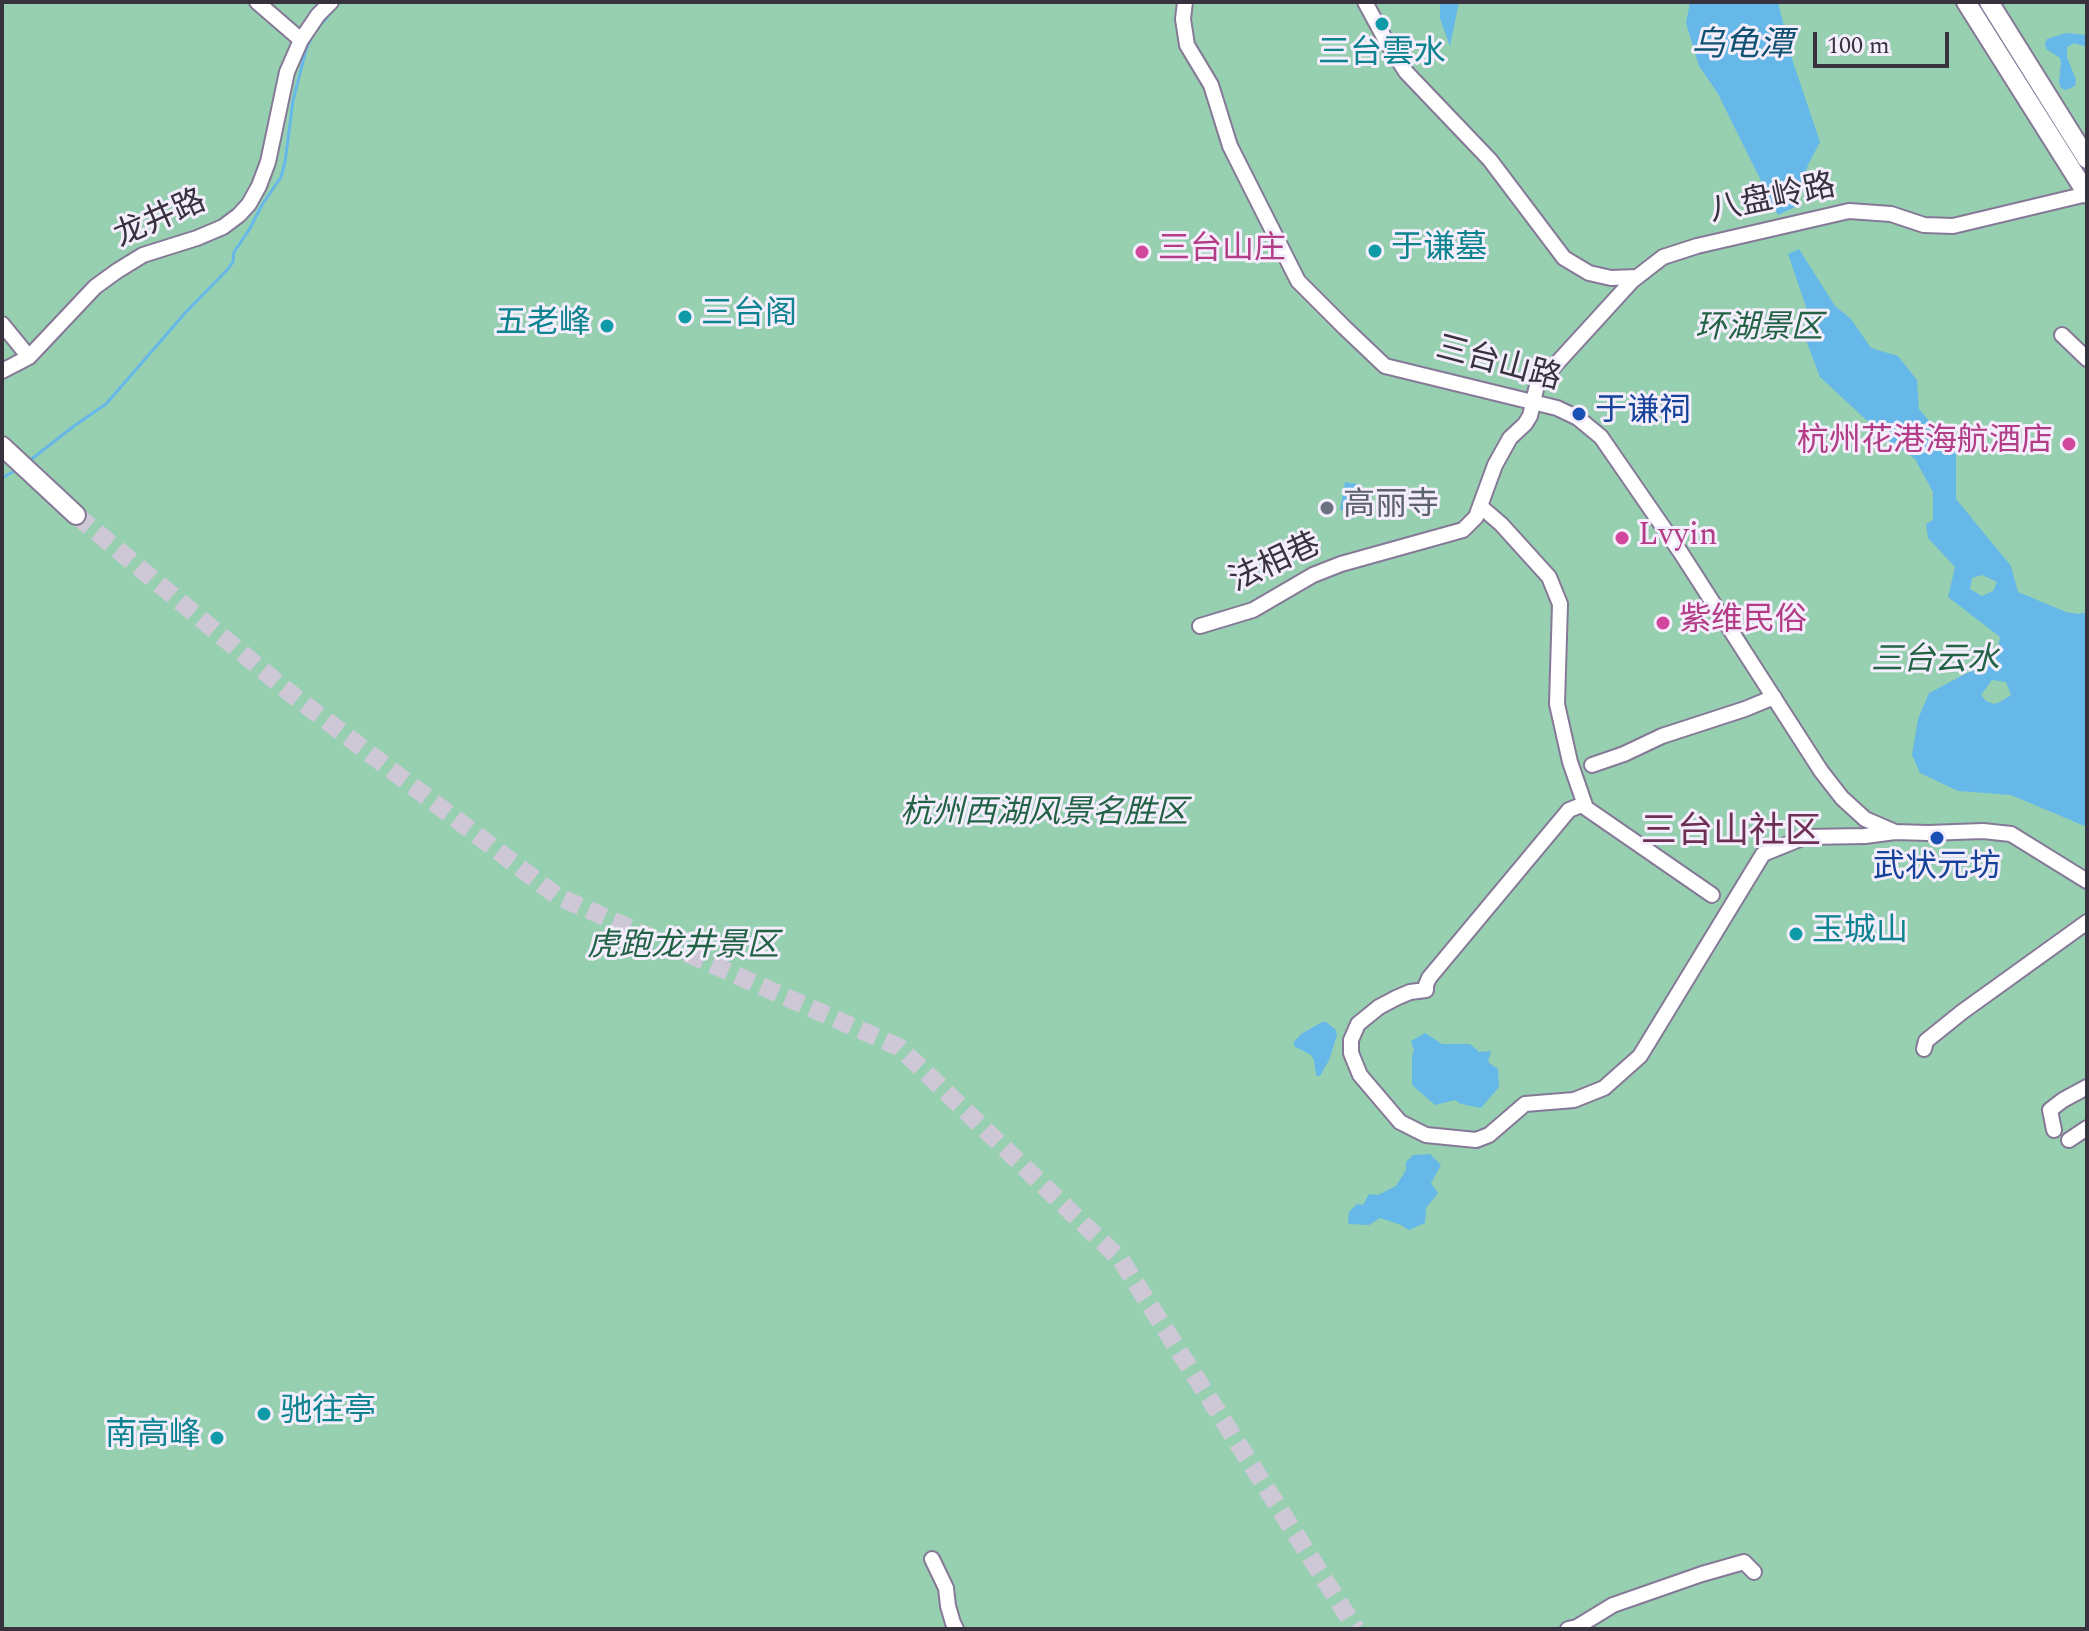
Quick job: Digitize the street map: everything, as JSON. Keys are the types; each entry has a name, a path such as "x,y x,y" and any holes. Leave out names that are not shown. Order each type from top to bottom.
{"main road":[{"path":"1966,2 2087,194"},
{"path":"1989,2 2087,159"},
{"path":"2,446 76,515"}],"street":[{"path":"257,2 301,40"},
{"name":"龙井路","path":"2,371 29,357 95,287 117,271 143,255 223,227 249,204 268,162 287,72 301,40 331,2"},
{"name":"三台山路","path":"1185,2 1183,19 1187,45 1211,85 1230,146 1298,281 1385,366 1557,408 1578,418 1601,437 1681,553 1821,771 1842,798 1865,819 1895,832 1983,831 2011,834 2087,881"},
{"path":"1365,2 1406,72 1490,160 1564,258 1589,273 1611,278 1637,277"},
{"name":"八盘岭路","path":"1533,401 1537,385 1637,277 1663,257 1697,246 1849,211 1891,214 1924,225 1953,226 2087,194"},
{"path":"2,324 29,357"},
{"path":"2062,335 2087,359"},
{"name":"法相巷","path":"1200,626 1253,610 1313,575 1341,564 1463,530 1476,517 1495,465 1510,438 1530,416 1533,401"},
{"path":"1480,506 1501,524 1549,577 1560,604 1557,704 1570,762 1586,808 1712,895"},
{"path":"1592,765 1662,736 1774,697"},
{"path":"1584,804 1569,810 1429,978 1426,990 1396,998 1358,1024 1351,1040 1351,1053 1360,1075 1400,1122 1426,1135 1476,1140 1489,1135 1525,1104 1574,1100 1604,1088 1640,1056 1763,854 1805,837 1895,832"},
{"path":"1924,1049 1926,1041 1962,1012 2087,922"},
{"path":"2054,1130 2050,1110 2087,1087"},
{"path":"2069,1140 2087,1128"},
{"path":"932,1559 946,1588 956,1629"},
{"path":"1568,1629 1577,1627 1613,1605 1702,1574 1744,1562 1754,1572"}],"green space":[{"name":"虎跑龙井景区","path":"2,2 2087,2 2087,1629 2,1629"}],"water":[{"path":"1440,2 1459,2 1450,46 1440,19"},
{"name":"乌龟潭","path":"1690,2 1778,2 1793,62 1820,142 1808,165 1795,207 1778,215 1717,92 1699,66 1686,23"},
{"path":"2066,33 2087,35 2087,47 2074,43 2067,47 2067,57 2076,80 2075,86 2066,90 2061,88 2059,82 2060,58 2046,49 2045,44 2047,39"},
{"path":"1799,249 1835,306 1851,319 1871,348 1898,356 1917,380 1919,409 1956,452 1956,499 2011,566 2018,592 2066,612 2087,612 2087,827 2011,795 1958,791 1920,773 1912,755 1918,719 1929,693 1996,658 2000,637 1948,597 1955,567 1928,538 1926,524 1933,520 1933,492 1915,459 1889,441 1820,377 1807,343 1808,313 1788,254","holes":["1982,575 1997,582 1993,591 1982,596 1970,589 1972,578","1992,680 2006,682 2011,695 1994,704 1986,701 1981,695"]},
{"path":"1345,482 1362,485 1358,513 1340,510"},
{"path":"1322,1022 1335,1029 1337,1035 1329,1060 1318,1076 1311,1055 1294,1046 1294,1042 1301,1034"},
{"path":"1425,1033 1442,1044 1470,1044 1479,1052 1491,1051 1488,1062 1498,1069 1499,1087 1481,1108 1455,1100 1435,1105 1412,1085 1414,1050 1411,1041"},
{"path":"1430,1154 1441,1165 1431,1183 1438,1193 1426,1208 1425,1223 1409,1230 1380,1218 1369,1225 1348,1224 1349,1212 1357,1204 1363,1205 1369,1194 1378,1195 1396,1186 1406,1170 1406,1162 1413,1155"}],"waterway":[{"path":"318,28 331,12"},
{"path":"29,461 106,404 233,262 234,252 281,177 293,101 313,34"},
{"path":"2,478 16,470"}],"tunnel":[{"path":"76,515 290,693 557,896 899,1047 1121,1260 1356,1629"}],"place":[{"name":"三台雲水","path":"1382,24"},
{"name":"于谦墓","path":"1375,251"},
{"name":"三台山庄","path":"1142,252"},
{"name":"三台阁","path":"685,317"},
{"name":"五老峰","path":"607,326"},
{"name":"于谦祠","path":"1579,414"},
{"name":"杭州花港海航酒店","path":"2069,444"},
{"name":"高丽寺","path":"1327,508"},
{"name":"Lvyin","path":"1622,538"},
{"name":"紫维民俗","path":"1663,623"},
{"name":"武状元坊","path":"1937,838"},
{"name":"玉城山","path":"1796,934"},
{"name":"驰往亭","path":"264,1414"},
{"name":"南高峰","path":"217,1438"}],"district":[{"name":"三台山社区","path":"1731,835"}],"park label":[{"name":"环湖景区","path":"1759,331"},
{"name":"三台云水","path":"1935,663"},
{"name":"杭州西湖风景名胜区","path":"1044,816"}]}
